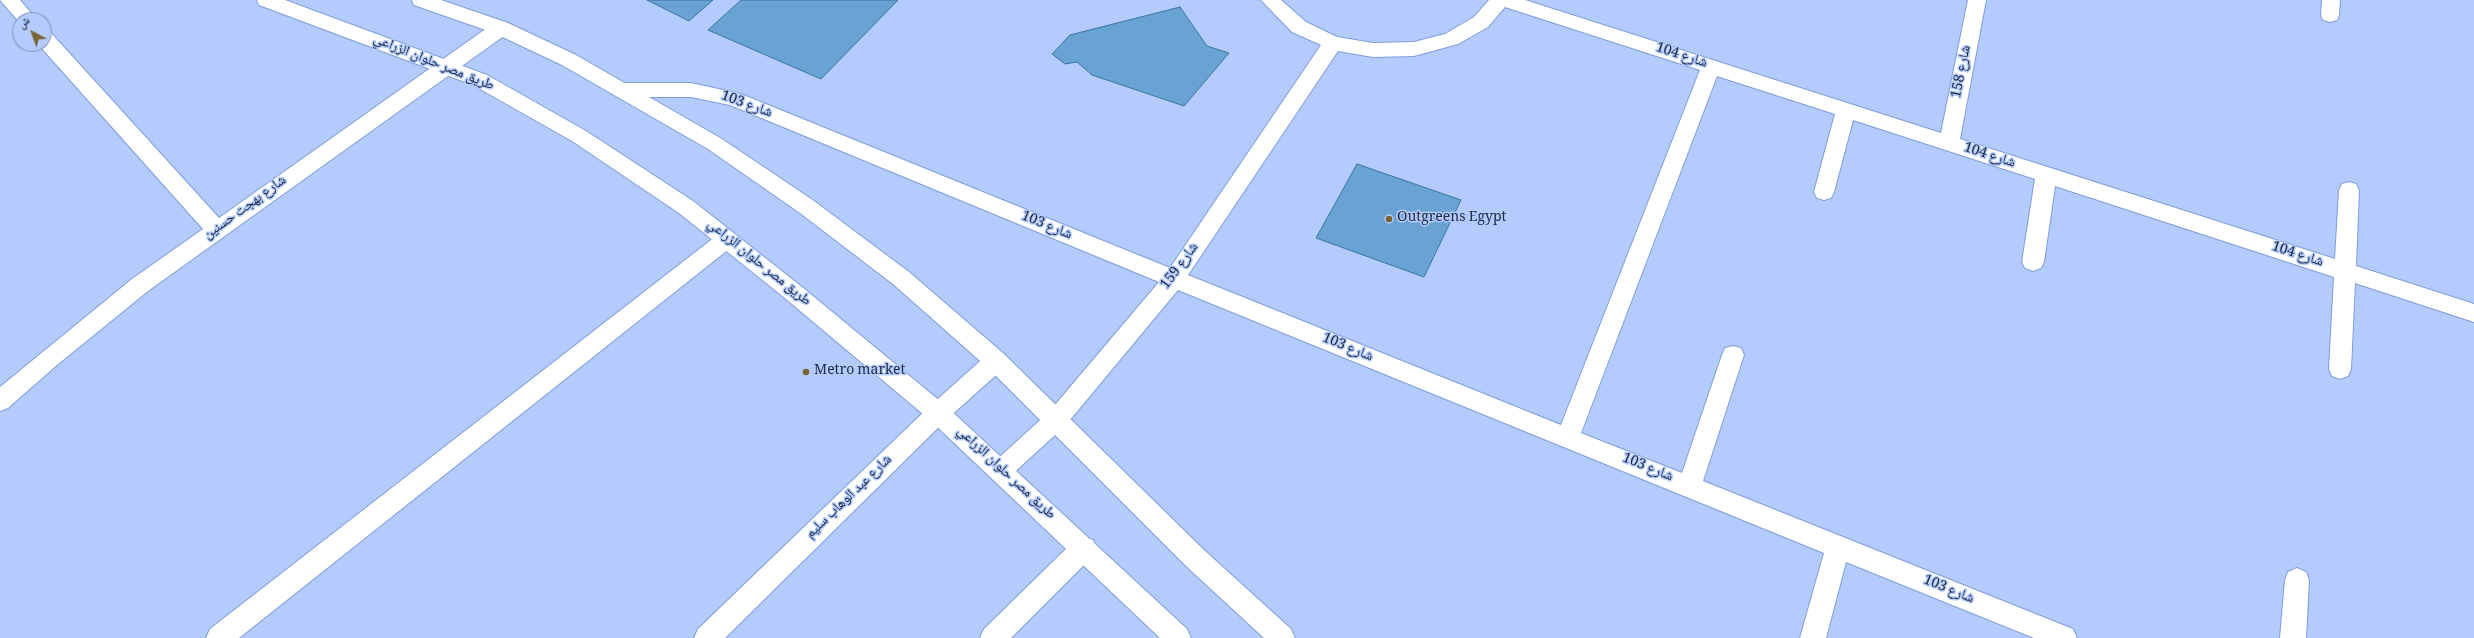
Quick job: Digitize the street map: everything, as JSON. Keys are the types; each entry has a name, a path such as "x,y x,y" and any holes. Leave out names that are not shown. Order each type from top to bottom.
{"street":[{"path":"9,0 20,12"},
{"name":"طريق مصر حلوان الزراعي","path":"266,0 447,66 487,84 579,136 686,207 938,413 1001,470 1178,638"},
{"path":"421,0 501,28 569,60 714,144 807,207 901,278 996,361 1058,419 1195,558 1282,638"},
{"path":"1270,0 1299,27 1334,43 1373,50 1414,50 1451,39 1481,22 1500,0"},
{"name":"شارع 104","path":"1504,0 2474,313"},
{"name":"شارع 158","path":"1949,144 1976,0"},
{"name":"شارع بهجت حسنين","path":"0,401 49,358 128,295 501,28"},
{"name":"شارع 159","path":"1001,470 1058,419 1174,279 1334,43"},
{"path":"52,47 217,230"},
{"path":"1568,437 1711,67"},
{"name":"شارع 103","path":"623,90 691,90 734,99 1174,279 2064,638"},
{"path":"1824,192 1846,110"},
{"path":"2033,262 2046,175"},
{"path":"2340,369 2349,190"},
{"path":"219,638 727,239"},
{"path":"1690,486 1734,355"},
{"name":"شارع عبد الوهاب سليم","path":"707,638 938,413 996,361"},
{"path":"1813,638 1838,547"},
{"path":"993,638 1084,548"},
{"path":"2293,638 2297,580"}],"building":[{"path":"647,0 713,0 689,21"},
{"path":"741,0 898,0 821,79 708,30"},
{"path":"1180,7 1207,46 1229,53 1184,106 1092,75 1077,62 1065,64 1052,54 1070,35"},
{"name":"Outgreens Egypt","path":"1357,164 1461,200 1424,277 1316,238"}],"place":[{"name":"Outgreens Egypt","path":"1389,219"},
{"name":"Metro market","path":"806,372"}]}
